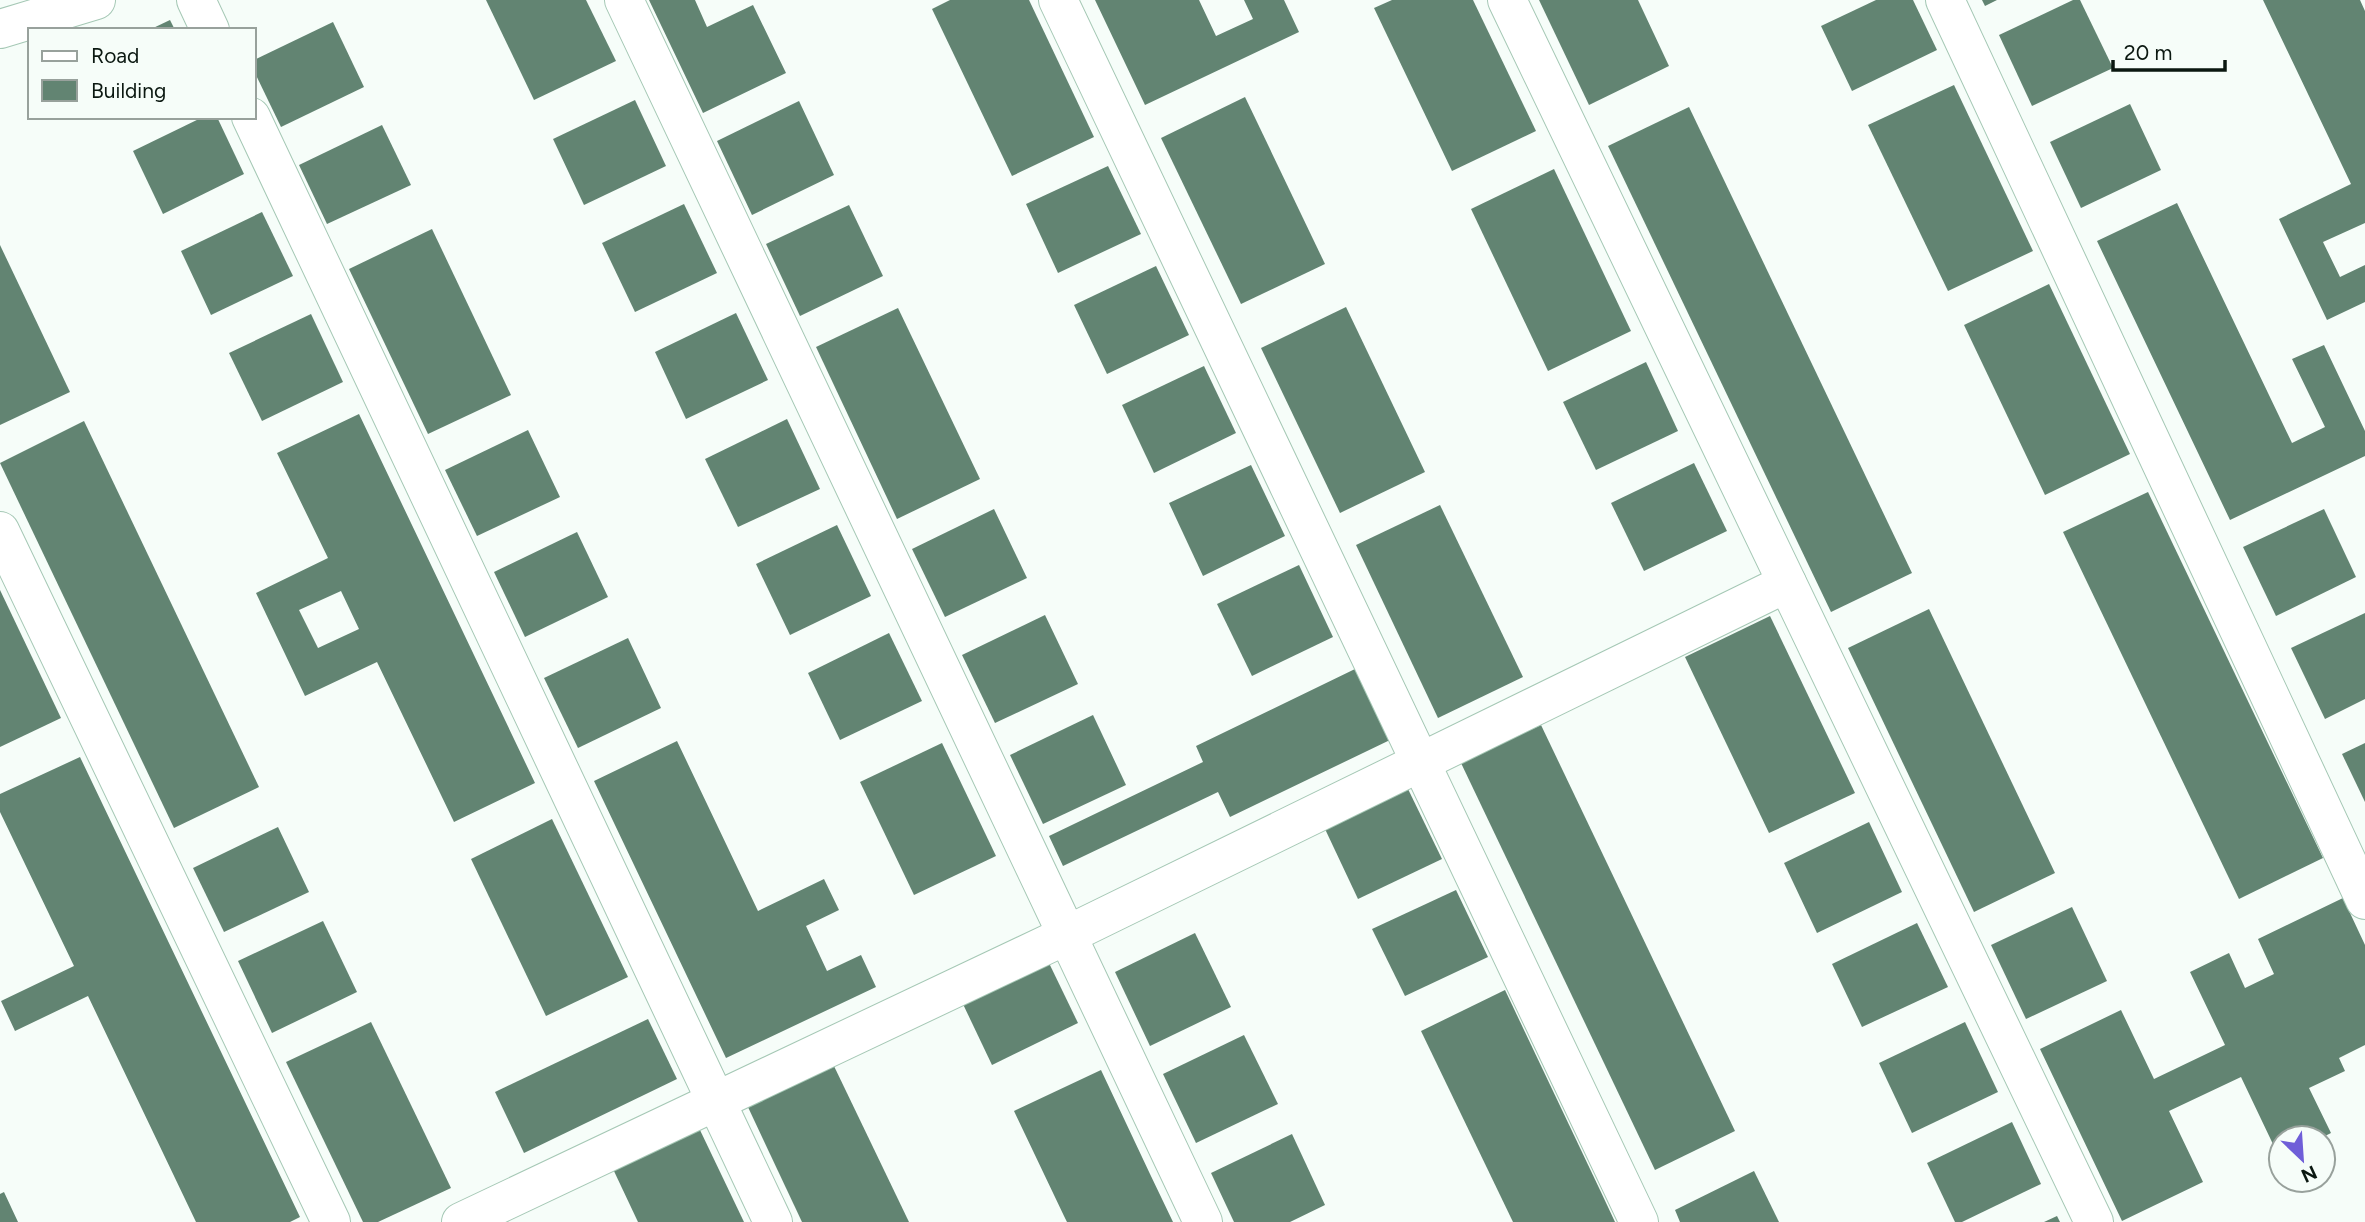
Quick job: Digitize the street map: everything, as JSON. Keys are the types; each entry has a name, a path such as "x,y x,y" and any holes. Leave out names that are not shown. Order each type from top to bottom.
{"street":[{"path":"0,29 96,0"},
{"path":"196,0 209,28"},
{"path":"624,0 1203,1222"},
{"path":"1058,0 1639,1222"},
{"path":"1507,0 2094,1222"},
{"path":"1945,0 2365,900"},
{"path":"252,119 773,1222"},
{"path":"0,531 331,1222"},
{"path":"461,1222 1422,764 1787,583"}],"building":[{"path":"486,0 586,0 616,61 534,100"},
{"path":"649,0 695,0 707,27 753,5 786,73 703,113"},
{"path":"950,0 1029,0 1094,137 1012,176 932,9"},
{"path":"1095,0 1199,0 1216,36 1253,19 1244,0 1284,0 1299,32 1145,105"},
{"path":"1392,0 1473,0 1536,131 1452,171 1374,8"},
{"path":"1539,0 1638,0 1669,66 1589,105"},
{"path":"1876,0 1913,0 1937,50 1852,91 1821,26"},
{"path":"1982,0 1997,0 1985,6"},
{"path":"2073,0 2080,0 2113,68 2032,106 1999,35"},
{"path":"2263,0 2360,0 2365,11 2365,223 2323,242 2340,277 2365,265 2365,302 2327,320 2279,219 2351,184"},
{"path":"170,20 174,28 153,28"},
{"path":"333,22 364,87 281,127 256,75 256,59"},
{"path":"1954,85 2033,251 1948,291 1868,125"},
{"path":"1245,97 1325,264 1241,304 1161,138"},
{"path":"635,100 666,166 584,205 553,139"},
{"path":"799,101 834,175 752,215 717,141"},
{"path":"2130,104 2161,170 2081,208 2050,142"},
{"path":"1689,107 1912,573 1831,612 1608,146"},
{"path":"199,119 218,119 244,174 163,214 133,151"},
{"path":"382,125 411,185 327,224 299,165"},
{"path":"1108,166 1141,234 1058,273 1026,204"},
{"path":"1554,169 1631,331 1548,371 1471,209"},
{"path":"2177,203 2292,443 2325,427 2292,359 2324,345 2365,431 2365,456 2230,520 2097,241"},
{"path":"684,204 717,273 635,312 602,243"},
{"path":"849,205 883,276 800,316 766,244"},
{"path":"262,212 293,276 211,315 181,251"},
{"path":"432,229 511,395 428,434 349,269"},
{"path":"0,245 70,392 0,425"},
{"path":"1156,266 1189,335 1107,374 1074,305"},
{"path":"2049,284 2130,454 2045,495 1964,325"},
{"path":"1346,307 1425,472 1340,513 1261,348"},
{"path":"898,308 980,479 897,519 816,347"},
{"path":"736,313 768,380 686,419 655,352"},
{"path":"311,314 343,382 262,421 229,353"},
{"path":"1646,362 1678,431 1596,470 1563,402"},
{"path":"1204,366 1236,433 1154,473 1122,405"},
{"path":"359,414 535,783 454,822 377,662 305,696 256,593 328,558 277,453","holes":["341,591 359,629 318,648 299,610"]},
{"path":"787,419 820,489 738,527 705,459"},
{"path":"84,421 259,787 174,828 0,463"},
{"path":"528,430 560,497 477,536 445,470"},
{"path":"1694,463 1727,531 1644,571 1611,503"},
{"path":"1251,465 1285,536 1203,576 1169,503"},
{"path":"2148,492 2323,858 2239,899 2063,532"},
{"path":"1440,505 1523,677 1438,718 1356,545"},
{"path":"994,509 1027,578 945,617 912,549"},
{"path":"2324,509 2356,577 2276,616 2243,547"},
{"path":"837,525 871,596 790,635 756,564"},
{"path":"577,532 608,597 525,637 494,572"},
{"path":"1299,565 1333,637 1252,676 1217,604"},
{"path":"0,590 61,718 0,747"},
{"path":"1929,609 2055,873 1974,912 1848,648"},
{"path":"2365,613 2365,699 2325,719 2291,648"},
{"path":"1045,615 1078,684 995,723 962,655"},
{"path":"1770,616 1855,793 1769,833 1685,657"},
{"path":"889,633 922,701 840,740 808,673"},
{"path":"628,638 661,708 578,748 544,678"},
{"path":"1355,669 1390,740 1230,817 1218,792 1063,866 1049,836 1203,762 1196,746"},
{"path":"1093,715 1126,785 1043,824 1010,755"},
{"path":"1541,725 1735,1131 1655,1170 1461,763"},
{"path":"677,741 758,911 824,879 839,910 806,926 827,971 861,955 876,987 726,1058 594,781"},
{"path":"942,743 996,856 914,895 860,782"},
{"path":"2365,743 2365,802 2342,754"},
{"path":"80,757 300,1217 290,1222 196,1222 88,996 15,1031 1,1001 74,966 0,812 0,794"},
{"path":"1408,789 1442,859 1358,899 1325,829"},
{"path":"552,819 628,977 546,1016 471,859"},
{"path":"1869,822 1902,892 1817,933 1784,863"},
{"path":"278,827 309,892 224,932 193,868"},
{"path":"1456,890 1488,957 1405,996 1372,929"},
{"path":"2343,898 2365,945 2365,1045 2339,1058 2345,1071 2309,1088 2327,1124 2267,1124 2267,1132 2241,1077 2169,1111 2203,1182 2122,1221 2040,1049 2121,1010 2154,1079 2225,1045 2190,972 2229,953 2245,988 2274,974 2258,939"},
{"path":"2072,907 2107,981 2026,1019 1991,945"},
{"path":"323,921 357,992 272,1033 238,961"},
{"path":"1917,923 1948,987 1862,1027 1832,964"},
{"path":"1195,933 1231,1007 1150,1046 1115,972"},
{"path":"1048,961 1078,1023 992,1065 962,1002"},
{"path":"1505,990 1615,1222 1513,1222 1421,1031"},
{"path":"648,1019 677,1079 524,1153 495,1092"},
{"path":"371,1022 451,1188 378,1222 363,1222 286,1062"},
{"path":"1965,1022 1998,1092 1912,1133 1879,1063"},
{"path":"1244,1035 1278,1104 1196,1143 1163,1074"},
{"path":"833,1064 909,1222 802,1222 747,1105"},
{"path":"1101,1070 1173,1222 1067,1222 1014,1111"},
{"path":"2012,1122 2041,1184 1962,1222 1955,1222 1927,1163"},
{"path":"699,1128 744,1222 638,1222 613,1169"},
{"path":"1292,1134 1325,1205 1290,1222 1234,1222 1211,1173"},
{"path":"1754,1171 1779,1222 1680,1222 1675,1210"},
{"path":"4,1192 18,1222 0,1222 0,1194"},
{"path":"2057,1216 2060,1222 2044,1222"}]}
